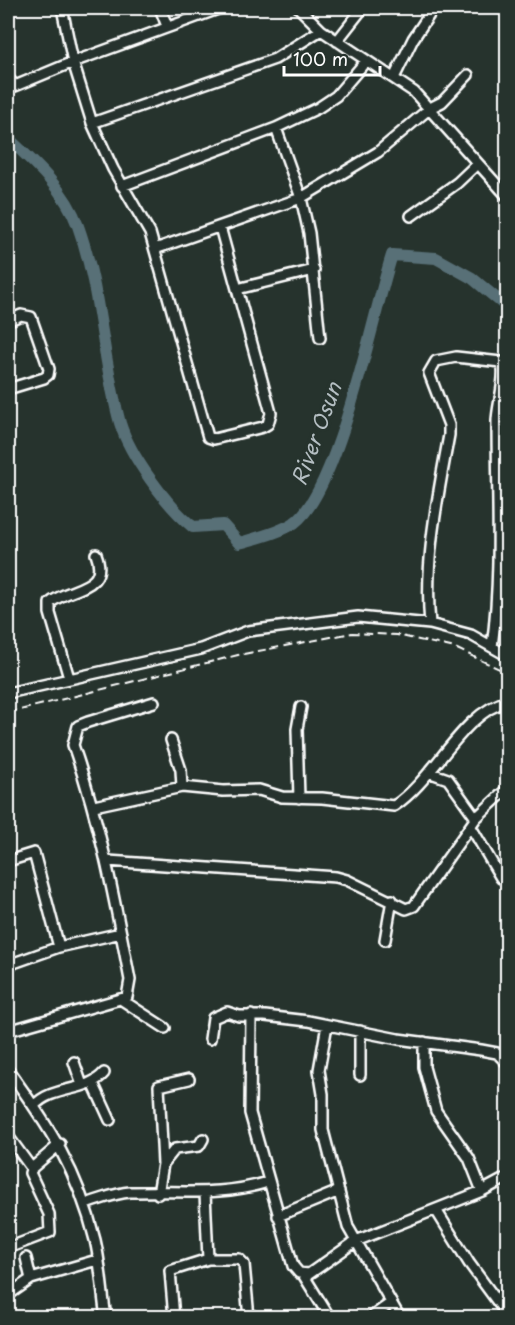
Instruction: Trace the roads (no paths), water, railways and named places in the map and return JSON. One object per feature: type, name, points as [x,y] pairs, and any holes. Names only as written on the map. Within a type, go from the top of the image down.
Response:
[{"type":"street","points":[[62,8],[73,62],[92,123],[122,186],[141,214],[155,249],[208,436],[214,439],[239,435],[263,427],[270,420],[259,366],[220,227]]},
{"type":"street","points":[[160,8],[166,26]]},
{"type":"street","points":[[8,78],[15,86],[166,26],[221,8]]},
{"type":"street","points":[[299,8],[321,30],[394,78],[430,108],[507,197]]},
{"type":"street","points":[[337,41],[363,8]]},
{"type":"street","points":[[394,78],[413,39],[429,15],[427,8]]},
{"type":"street","points":[[92,123],[155,103],[275,59],[321,30]]},
{"type":"street","points":[[122,186],[276,128],[318,108],[336,96],[366,61]]},
{"type":"street","points":[[155,249],[301,198],[369,158],[430,108],[442,102],[468,75]]},
{"type":"street","points":[[276,128],[301,198],[309,233],[314,270],[313,290],[320,338]]},
{"type":"street","points":[[411,216],[457,183],[477,164]]},
{"type":"street","points":[[237,289],[314,270]]},
{"type":"street","points":[[8,321],[21,315],[31,317],[49,369],[48,375],[44,378],[8,389]]},
{"type":"street","points":[[430,624],[428,602],[432,540],[449,435],[448,425],[429,373],[436,361],[456,357],[501,362],[504,373],[497,409],[500,544],[492,647]]},
{"type":"street","points":[[69,678],[50,613],[50,603],[60,595],[82,589],[98,576],[100,565],[96,554]]},
{"type":"street","points":[[8,693],[201,649],[248,631],[358,617],[430,624],[471,635],[507,656]]},
{"type":"street","points":[[94,806],[182,787],[223,791],[259,790],[282,797],[322,798],[394,806],[431,773],[478,717],[499,703],[507,701]]},
{"type":"street","points":[[8,1031],[122,1000],[129,992],[130,980],[108,861],[94,806],[73,745],[78,726],[154,702]]},
{"type":"street","points":[[299,798],[297,729],[301,707]]},
{"type":"street","points":[[171,740],[181,770],[182,787]]},
{"type":"street","points":[[431,773],[448,779],[474,823],[501,878]]},
{"type":"street","points":[[108,861],[336,877],[392,900],[405,909],[414,906],[474,823],[507,788]]},
{"type":"street","points":[[8,861],[34,853],[58,947]]},
{"type":"street","points":[[385,940],[392,900]]},
{"type":"street","points":[[8,965],[58,947],[121,933]]},
{"type":"street","points":[[122,1000],[165,1028]]},
{"type":"street","points":[[210,1039],[211,1024],[217,1015],[227,1012],[239,1017],[251,1015],[327,1025],[497,1053],[507,1064]]},
{"type":"street","points":[[251,1015],[250,1113],[268,1182],[293,1266],[304,1276],[330,1317]]},
{"type":"street","points":[[327,1025],[319,1070],[323,1094],[323,1130],[348,1227],[400,1317]]},
{"type":"street","points":[[360,1030],[360,1075]]},
{"type":"street","points":[[424,1042],[424,1067],[436,1111],[469,1158],[482,1191]]},
{"type":"street","points":[[74,1062],[82,1085]]},
{"type":"street","points":[[8,1070],[60,1144],[85,1204],[96,1243],[106,1317]]},
{"type":"street","points":[[34,1106],[46,1096],[93,1083],[104,1073]]},
{"type":"street","points":[[158,1194],[163,1164],[159,1086],[189,1080]]},
{"type":"street","points":[[93,1083],[110,1120]]},
{"type":"street","points":[[8,1136],[32,1169]]},
{"type":"street","points":[[163,1164],[175,1149],[199,1146],[203,1139]]},
{"type":"street","points":[[8,1248],[46,1234],[51,1227],[42,1198],[30,1176],[32,1169],[60,1144]]},
{"type":"street","points":[[304,1276],[356,1241],[482,1191],[507,1177]]},
{"type":"street","points":[[85,1204],[128,1192],[158,1194],[241,1191],[268,1182]]},
{"type":"street","points":[[278,1216],[339,1191]]},
{"type":"street","points":[[205,1193],[208,1259]]},
{"type":"street","points":[[436,1210],[469,1263],[507,1316]]},
{"type":"street","points":[[26,1258],[31,1279]]},
{"type":"street","points":[[174,1317],[170,1271],[208,1259],[242,1261],[249,1317]]},
{"type":"street","points":[[8,1295],[31,1279],[98,1260]]},
{"type":"street","points":[[370,1317],[390,1303]]},
{"type":"waterway","name":"River Osun","points":[[8,138],[39,167],[57,189],[78,226],[92,275],[114,399],[120,423],[132,450],[161,494],[193,527],[223,525],[239,543],[267,535],[294,523],[310,505],[326,476],[353,399],[392,255],[436,258],[472,278],[508,308]]},
{"type":"railway","points":[[8,713],[238,655],[352,633],[397,635],[455,648],[508,673]]}]
